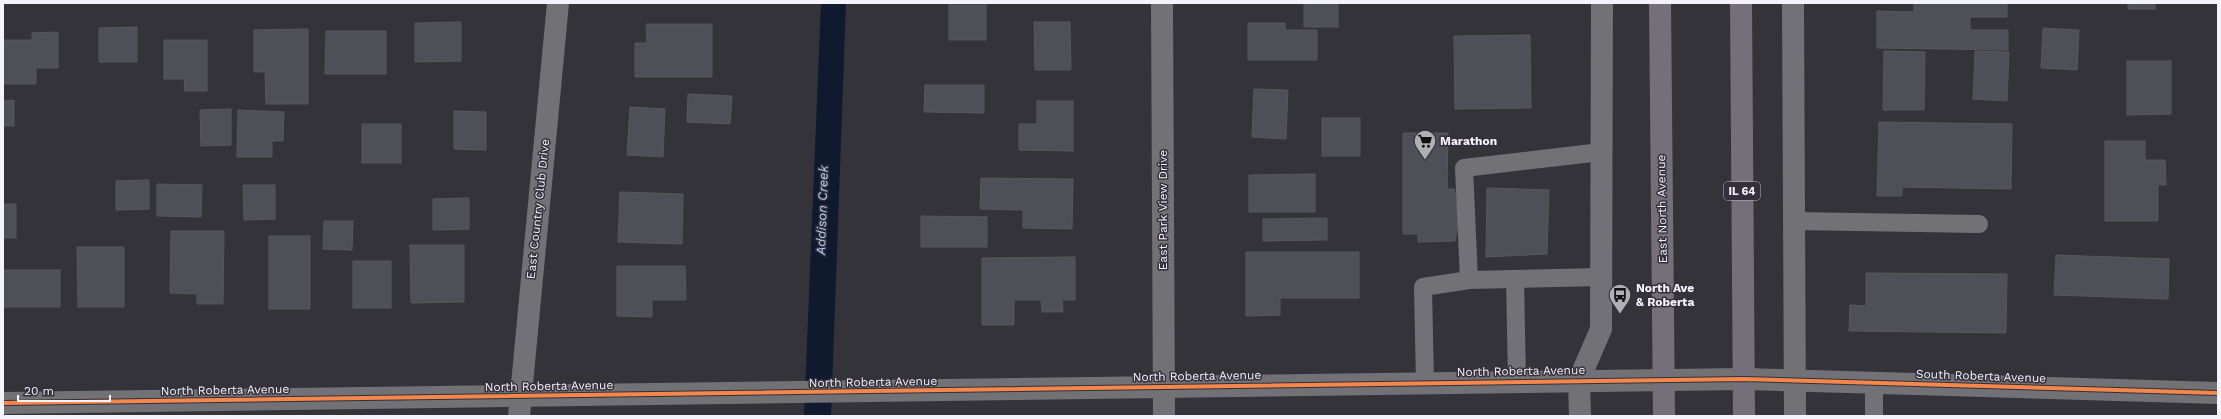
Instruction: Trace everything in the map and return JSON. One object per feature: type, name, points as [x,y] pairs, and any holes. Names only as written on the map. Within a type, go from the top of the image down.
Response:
[{"type":"main road","name":"East North Avenue","points":[[1660,3],[1664,416]]},
{"type":"main road","name":"IL 64","points":[[1741,3],[1744,416]]},
{"type":"street","name":"East Country Club Drive","points":[[519,406],[558,3]]},
{"type":"street","name":"East Park View Drive","points":[[1162,3],[1164,416]]},
{"type":"street","points":[[1580,416],[1579,380],[1601,329],[1602,3]]},
{"type":"street","points":[[1793,3],[1796,416]]},
{"type":"street","name":"North Roberta Avenue","points":[[3,402],[519,406],[777,393],[1579,380],[1744,379]]},
{"type":"street","name":"South Roberta Avenue","points":[[1744,379],[2218,394]]},
{"type":"lane","points":[[1468,280],[1464,168],[1601,152]]},
{"type":"lane","points":[[1794,221],[1979,224]]},
{"type":"lane","points":[[1425,383],[1423,287],[1468,280],[1601,277]]},
{"type":"lane","points":[[1515,279],[1517,381]]},
{"type":"lane","points":[[1874,383],[1874,416]]},
{"type":"water","name":"Addison Creek","points":[[821,3],[846,3],[831,416],[804,416]]},
{"type":"building","points":[[1304,3],[1338,3],[1338,27],[1304,27]]},
{"type":"building","points":[[1914,3],[2007,3],[2007,17],[1970,17],[1970,30],[2008,30],[2008,50],[1877,48],[1877,11],[1914,12]]},
{"type":"building","points":[[2128,3],[2155,3],[2155,9],[2128,9]]},
{"type":"building","points":[[949,5],[986,5],[986,40],[949,40]]},
{"type":"building","points":[[461,22],[461,61],[415,62],[415,23]]},
{"type":"building","points":[[1034,22],[1070,22],[1071,70],[1035,70]]},
{"type":"building","points":[[1248,23],[1285,23],[1285,30],[1317,30],[1317,60],[1248,60]]},
{"type":"building","points":[[646,24],[712,24],[712,77],[635,77],[635,43],[647,43]]},
{"type":"building","points":[[137,27],[137,62],[99,62],[99,28]]},
{"type":"building","points":[[2043,28],[2079,30],[2077,70],[2041,68]]},
{"type":"building","points":[[308,29],[308,104],[266,104],[265,72],[254,72],[254,30]]},
{"type":"building","points":[[326,31],[386,31],[386,74],[325,74]]},
{"type":"building","points":[[58,32],[58,68],[36,68],[36,84],[3,84],[3,40],[32,40],[32,33]]},
{"type":"building","points":[[1530,35],[1531,108],[1455,109],[1454,36]]},
{"type":"building","points":[[164,40],[207,40],[207,91],[185,91],[184,79],[164,79]]},
{"type":"building","points":[[1884,51],[1925,52],[1924,110],[1883,110]]},
{"type":"building","points":[[1975,51],[2009,52],[2007,101],[1973,99]]},
{"type":"building","points":[[2127,61],[2171,61],[2171,114],[2127,115]]},
{"type":"building","points":[[925,85],[984,85],[984,113],[924,112]]},
{"type":"building","points":[[1254,89],[1288,90],[1286,139],[1252,137]]},
{"type":"building","points":[[688,94],[732,96],[730,124],[687,122]]},
{"type":"building","points":[[14,100],[14,126],[3,126],[3,101]]},
{"type":"building","points":[[1037,101],[1073,101],[1073,151],[1019,150],[1019,124],[1037,124]]},
{"type":"building","points":[[630,107],[665,109],[663,157],[627,155]]},
{"type":"building","points":[[231,109],[231,145],[201,146],[200,110]]},
{"type":"building","points":[[238,110],[284,112],[283,141],[272,141],[272,157],[237,157]]},
{"type":"building","points":[[454,111],[486,112],[486,150],[454,149]]},
{"type":"building","points":[[1322,118],[1360,118],[1360,156],[1322,156]]},
{"type":"building","points":[[1879,122],[2012,124],[2011,189],[1902,187],[1902,196],[1877,196]]},
{"type":"building","points":[[362,124],[401,124],[401,163],[362,163]]},
{"type":"building","name":"Marathon","points":[[1403,133],[1448,133],[1447,189],[1454,189],[1460,214],[1455,241],[1418,242],[1418,234],[1403,234]]},
{"type":"building","points":[[2105,141],[2145,141],[2145,160],[2165,160],[2166,185],[2158,185],[2158,221],[2105,221]]},
{"type":"building","points":[[1315,174],[1315,212],[1249,212],[1249,175]]},
{"type":"building","points":[[981,178],[1073,179],[1072,229],[1023,228],[1023,210],[980,209]]},
{"type":"building","points":[[149,180],[149,209],[116,210],[116,181]]},
{"type":"building","points":[[157,184],[202,185],[201,217],[157,216]]},
{"type":"building","points":[[243,185],[275,185],[275,219],[244,220]]},
{"type":"building","points":[[1487,188],[1549,190],[1547,254],[1486,257]]},
{"type":"building","points":[[620,192],[683,194],[682,244],[618,242]]},
{"type":"building","points":[[469,198],[469,229],[433,230],[433,199]]},
{"type":"building","points":[[3,204],[16,204],[16,238],[3,238]]},
{"type":"building","points":[[921,216],[987,217],[987,247],[921,247]]},
{"type":"building","points":[[1327,218],[1327,240],[1263,241],[1263,219]]},
{"type":"building","points":[[324,221],[353,221],[352,250],[323,249]]},
{"type":"building","points":[[171,231],[224,231],[223,304],[197,304],[197,294],[170,293]]},
{"type":"building","points":[[269,236],[310,236],[310,309],[269,309]]},
{"type":"building","points":[[410,245],[464,245],[464,302],[411,303]]},
{"type":"building","points":[[77,247],[124,247],[124,307],[78,307]]},
{"type":"building","points":[[1246,252],[1359,252],[1359,298],[1280,298],[1280,315],[1246,316]]},
{"type":"building","points":[[2056,255],[2169,259],[2168,299],[2054,295]]},
{"type":"building","points":[[1075,257],[1075,300],[1062,300],[1063,312],[1042,312],[1041,300],[1014,300],[1014,325],[982,325],[982,258]]},
{"type":"building","points":[[353,261],[391,261],[391,308],[353,308]]},
{"type":"building","points":[[617,266],[685,266],[686,300],[652,300],[652,317],[617,316]]},
{"type":"building","points":[[3,270],[60,270],[60,307],[3,307]]},
{"type":"building","points":[[1866,273],[2007,274],[2006,333],[1849,331],[1850,305],[1866,306]]},
{"type":"cycle path","points":[[3,403],[1744,379],[2218,393]]},
{"type":"place","name":"Marathon","points":[[1425,160]]},
{"type":"place","name":"North Ave & Roberta","points":[[1620,314]]}]
